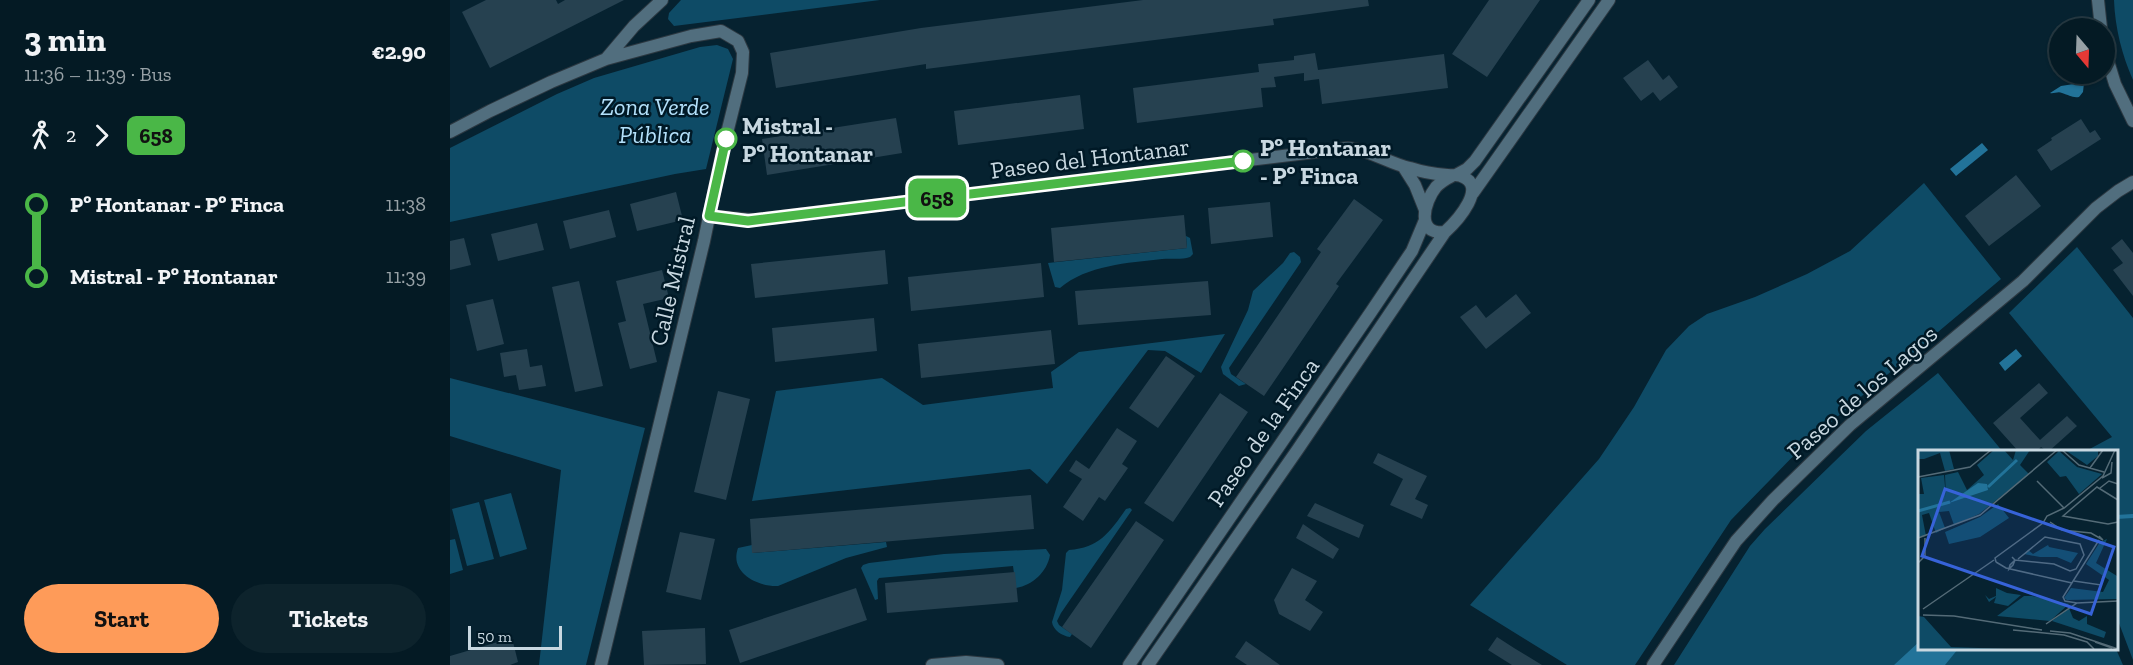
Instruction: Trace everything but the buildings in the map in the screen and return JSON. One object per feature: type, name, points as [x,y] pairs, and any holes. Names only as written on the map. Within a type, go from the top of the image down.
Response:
[{"type":"street","points":[[450,132],[542,86],[606,59],[634,26],[662,0]]},
{"type":"street","points":[[1425,215],[1429,198],[1436,187],[1465,170],[1475,161],[1589,0]]},
{"type":"street","points":[[1402,166],[1415,185],[1432,230],[1445,232],[1455,223],[1473,193],[1609,0]]},
{"type":"street","points":[[2098,0],[2100,18]]},
{"type":"street","name":"Calle Mistral","points":[[601,665],[709,216],[742,73],[743,52],[738,41],[721,31],[691,36],[606,59]]},
{"type":"street","points":[[2115,84],[2133,122]]},
{"type":"street","name":"Paseo del Hontanar","points":[[709,216],[754,220],[1348,148],[1361,149],[1402,166],[1427,173],[1454,175]]},
{"type":"street","points":[[1454,175],[1467,180],[1473,193]]},
{"type":"street","name":"Paseo de los Lagos","points":[[1653,665],[1736,541],[1773,500],[1850,425],[2023,281],[2096,208],[2118,190],[2133,182]]},
{"type":"street","name":"Paseo de la Finca","points":[[1129,665],[1412,251],[1425,215]]},
{"type":"street","name":"Paseo de la Finca","points":[[1148,665],[1445,232]]},
{"type":"street","points":[[933,665],[966,662],[998,665]]},
{"type":"green space","points":[[681,0],[880,0],[674,26],[668,19],[669,13]]},
{"type":"green space","points":[[2114,0],[2133,0],[2133,80],[2120,41]]},
{"type":"green space","name":"Zona Verde Pública","points":[[717,45],[728,49],[733,59],[706,169],[450,222],[450,148],[594,78],[700,47]]},
{"type":"green space","points":[[1924,183],[2001,279],[1806,443],[1731,520],[1635,665],[1567,665],[1470,605],[1599,459],[1634,407],[1666,350],[1689,326],[1707,314],[1755,297],[1807,274],[1850,251]]},
{"type":"green space","points":[[1186,236],[1190,238],[1193,254],[1190,257],[1108,266],[1083,274],[1060,288],[1055,287],[1048,263],[1187,248]]},
{"type":"green space","points":[[2077,247],[2133,318],[2133,660],[2118,621],[2118,450],[2088,450],[2112,437],[2009,313]]},
{"type":"green space","points":[[1294,252],[1300,257],[1301,262],[1229,368],[1231,374],[1246,384],[1239,386],[1223,374],[1221,367],[1248,310],[1253,291],[1283,263],[1290,253]]},
{"type":"green space","points":[[1225,334],[1201,373],[1165,351],[1148,350],[1047,484],[1030,469],[752,501],[776,391],[882,378],[923,405],[1053,388],[1051,372],[1079,352]]},
{"type":"green space","points":[[1938,373],[2001,450],[1918,450],[1918,650],[2116,650],[2123,665],[1674,665],[1750,546],[1866,431]]},
{"type":"green space","points":[[450,378],[645,428],[586,665],[539,665],[561,470],[450,436]]},
{"type":"green space","points":[[511,493],[527,549],[500,557],[484,500]]},
{"type":"green space","points":[[479,502],[494,559],[467,566],[452,509]]},
{"type":"green space","points":[[1126,509],[1132,510],[1061,613],[1057,621],[1059,625],[1072,634],[1070,637],[1061,634],[1054,628],[1052,622],[1062,590],[1066,553],[1096,542],[1109,532]]},
{"type":"green space","points":[[455,539],[463,570],[450,574],[450,540]]},
{"type":"green space","points":[[886,542],[887,547],[846,558],[778,586],[762,584],[747,577],[741,571],[736,557],[738,548],[752,545],[753,553]]},
{"type":"green space","points":[[1046,549],[1050,555],[1046,567],[1033,581],[1016,588],[1013,566],[879,578],[877,581],[878,599],[875,600],[861,568],[869,563],[944,554]]},
{"type":"shaded area","points":[[2084,84],[2083,92],[2079,97],[2060,92],[2050,93],[2061,86]]},
{"type":"shaded area","points":[[1982,143],[1988,150],[1956,176],[1950,169]]},
{"type":"shaded area","points":[[2016,349],[2022,356],[2005,371],[1999,363]]},
{"type":"shaded area","points":[[1918,643],[1918,650],[1957,650],[1945,665],[1894,665]]},
{"type":"waterway","points":[[2118,517],[2133,516]]},
{"type":"bus line","name":"658","points":[[726,139],[709,216],[748,221],[1243,161]]},
{"type":"place","name":"Mistral - Pº Hontanar","points":[[726,139]]},
{"type":"place","name":"Pº Hontanar - Pº Finca","points":[[1243,161]]}]
